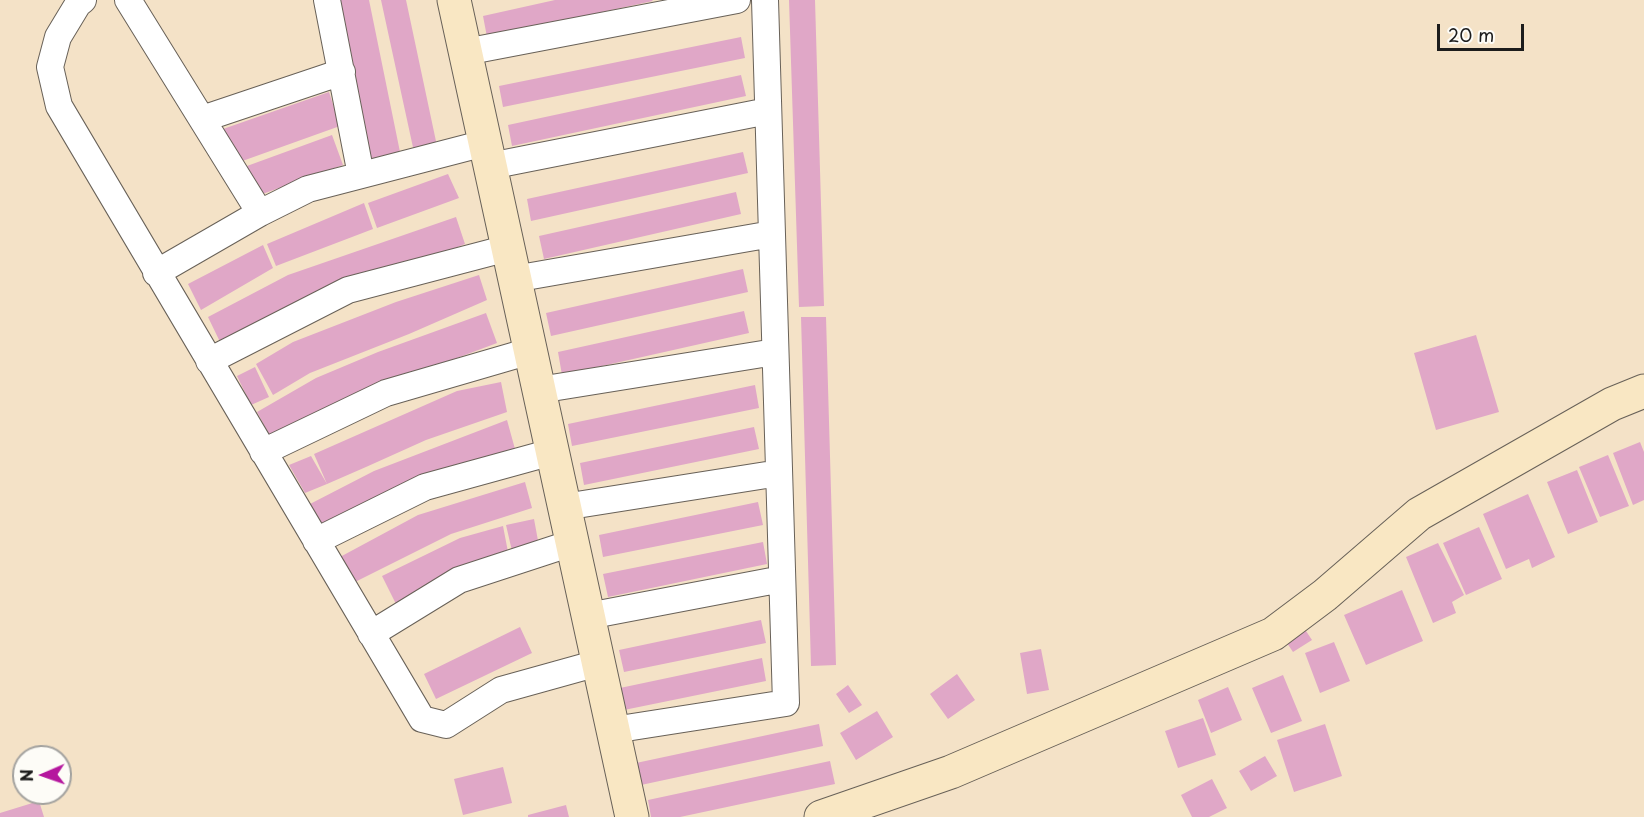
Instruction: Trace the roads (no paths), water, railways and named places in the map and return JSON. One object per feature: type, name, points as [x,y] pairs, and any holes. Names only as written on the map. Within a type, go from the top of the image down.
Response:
[{"type":"street","points":[[83,0],[78,4],[58,37],[50,67],[59,106],[422,719],[446,725],[501,690],[598,663]]},
{"type":"street","points":[[128,0],[260,213]]},
{"type":"street","points":[[327,0],[361,175]]},
{"type":"street","points":[[454,0],[632,817]]},
{"type":"street","points":[[465,52],[737,0]]},
{"type":"street","points":[[613,730],[786,703],[765,0]]},
{"type":"street","points":[[202,119],[342,72]]},
{"type":"street","points":[[156,273],[260,213],[308,189],[361,175],[768,111]]},
{"type":"street","points":[[209,361],[348,290],[511,264],[772,234]]},
{"type":"street","points":[[263,452],[386,393],[530,351]]},
{"type":"street","points":[[539,390],[775,352]]},
{"type":"street","points":[[821,817],[951,772],[1273,634],[1325,596],[1419,514],[1612,404],[1644,391]]},
{"type":"street","points":[[316,541],[425,487],[552,452]]},
{"type":"street","points":[[564,507],[779,473]]},
{"type":"street","points":[[371,634],[459,580],[572,543]]},
{"type":"street","points":[[588,616],[782,579]]}]
